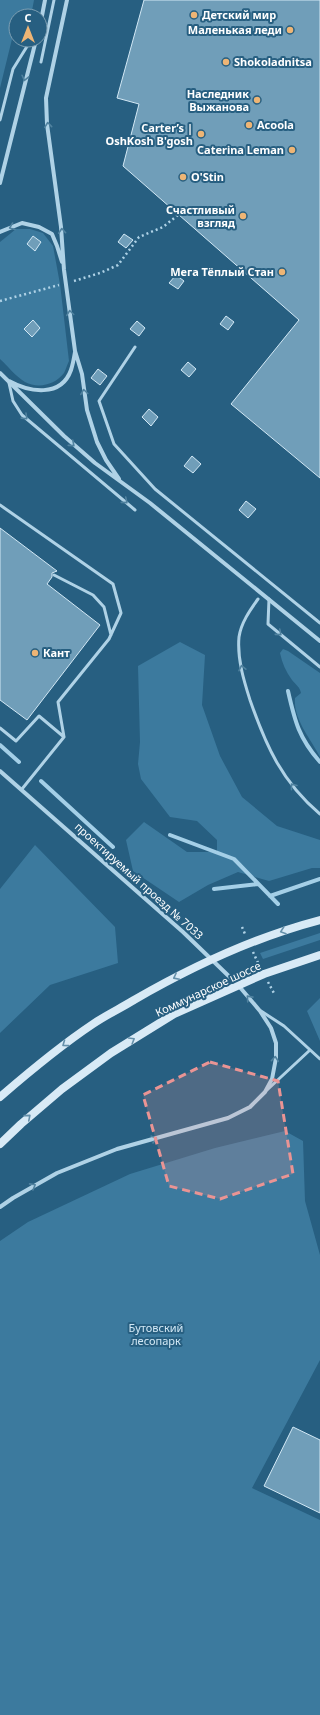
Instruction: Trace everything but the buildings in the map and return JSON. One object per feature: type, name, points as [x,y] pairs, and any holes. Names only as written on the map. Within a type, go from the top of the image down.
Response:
[{"type":"main road","name":"Коммунарское шоссе","points":[[0,1097],[43,1061],[93,1023],[160,985],[210,959],[248,943],[320,920]]},
{"type":"main road","name":"Коммунарское шоссе","points":[[0,1144],[62,1088],[111,1052],[174,1014],[264,974],[320,955]]},
{"type":"street","points":[[67,0],[46,98],[47,124],[61,226],[64,270],[75,351],[82,374],[87,410],[97,442],[106,460],[119,479]]},
{"type":"street","points":[[0,183],[34,48]]},
{"type":"street","points":[[0,232],[22,223],[39,227],[52,234],[64,270]]},
{"type":"street","points":[[4,378],[20,387],[34,391],[47,390],[59,386],[71,371],[75,351]]},
{"type":"street","points":[[0,373],[64,436],[95,463],[119,479],[270,598],[320,641]]},
{"type":"street","name":"проектируемый проезд № 7033","points":[[0,771],[183,932],[238,985],[260,1011],[271,1028],[276,1043],[276,1058],[272,1079],[265,1092]]},
{"type":"street","points":[[0,1207],[57,1173],[116,1148],[228,1118],[250,1107],[265,1092]]},
{"type":"lane","points":[[41,62],[54,0]]},
{"type":"lane","points":[[0,120],[13,69],[26,48]]},
{"type":"lane","points":[[135,347],[100,401],[114,444],[155,489],[320,623]]},
{"type":"lane","points":[[9,383],[13,401],[22,415],[136,510]]},
{"type":"lane","points":[[0,505],[113,584],[121,613],[111,634],[58,702],[64,737],[22,789]]},
{"type":"lane","points":[[54,575],[93,595],[104,607],[111,634]]},
{"type":"lane","points":[[270,598],[268,624],[320,667]]},
{"type":"lane","points":[[258,599],[248,614],[240,636],[240,662],[246,687],[261,732],[276,762],[296,790],[320,814]]},
{"type":"lane","points":[[0,728],[16,741],[39,716],[64,737]]},
{"type":"lane","points":[[260,1011],[284,1026],[320,1059]]},
{"type":"lane","points":[[265,1092],[310,1050]]},
{"type":"path","points":[[0,301],[100,273],[118,265],[139,237],[163,227],[178,215]]},
{"type":"path","points":[[242,927],[248,943],[275,996]]},
{"type":"highlighted area","points":[[210,1062],[278,1081],[293,1174],[220,1199],[169,1186],[143,1095]]},
{"type":"green space","points":[[0,0],[34,0],[32,8],[8,8],[8,48],[10,48],[0,88]]},
{"type":"green space","points":[[16,229],[30,229],[43,233],[53,246],[60,284],[69,361],[64,373],[56,380],[46,385],[30,384],[21,380],[0,359],[0,242]]},
{"type":"green space","points":[[180,642],[205,655],[202,705],[220,756],[242,797],[277,826],[320,840],[320,868],[312,868],[269,881],[238,872],[208,885],[179,902],[133,871],[126,840],[144,822],[187,852],[217,852],[217,840],[197,821],[170,817],[141,779],[138,764],[140,742],[138,666]]},
{"type":"green space","points":[[283,649],[320,673],[320,757],[303,729],[297,714],[295,698],[301,693],[283,664],[280,653]]},
{"type":"green space","points":[[35,845],[115,927],[118,963],[50,985],[0,1033],[0,889]]},
{"type":"green space","points":[[320,933],[320,940],[263,959],[260,953]]},
{"type":"green space","points":[[320,998],[320,1041],[307,1011]]},
{"type":"green space","name":"Бутовский лесопарк","points":[[285,1131],[303,1141],[305,1201],[320,1255],[320,1360],[252,1488],[320,1520],[320,1715],[0,1715],[0,1241],[28,1222],[130,1174],[215,1148]]},
{"type":"waterway","points":[[288,691],[293,712],[302,737],[320,762]]},
{"type":"waterway","points":[[0,745],[19,762]]},
{"type":"waterway","points":[[41,781],[113,847]]},
{"type":"waterway","points":[[170,835],[234,859],[278,904]]},
{"type":"waterway","points":[[270,896],[320,879]]},
{"type":"waterway","points":[[214,889],[258,884]]},
{"type":"place","name":"Детский мир","points":[[194,15]]},
{"type":"place","name":"Маленькая леди","points":[[290,30]]},
{"type":"place","name":"Shokoladnitsa","points":[[226,62]]},
{"type":"place","name":"Наследник Выжанова","points":[[257,100]]},
{"type":"place","name":"Acoola","points":[[249,125]]},
{"type":"place","name":"Carter’s | OshKosh B'gosh","points":[[201,134]]},
{"type":"place","name":"Caterina Leman","points":[[292,150]]},
{"type":"place","name":"O'Stin","points":[[183,177]]},
{"type":"place","name":"Счастливый взгляд","points":[[243,216]]},
{"type":"place","name":"Мега Тёплый Cтан","points":[[282,272]]},
{"type":"place","name":"Кант","points":[[35,653]]}]
